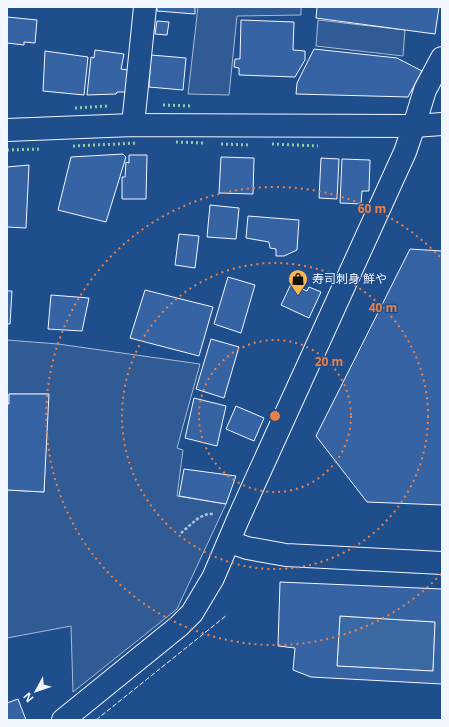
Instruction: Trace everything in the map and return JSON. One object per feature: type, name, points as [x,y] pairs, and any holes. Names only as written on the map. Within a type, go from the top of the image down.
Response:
[{"type":"street","points":[[133,125],[145,7]]},
{"type":"street","points":[[63,720],[179,626],[192,613],[213,578],[230,542],[258,474],[405,152],[425,90],[442,58]]},
{"type":"street","points":[[7,130],[133,125],[414,126],[442,124]]},
{"type":"street","points":[[230,542],[247,548],[286,555],[442,563]]},
{"type":"path","points":[[181,533],[200,516],[206,513],[214,514]]},
{"type":"shaded area","points":[[198,7],[301,7],[301,15],[237,16],[229,95],[188,94]]},
{"type":"shaded area","points":[[318,20],[405,30],[403,56],[316,46]]},
{"type":"shaded area","points":[[7,340],[58,344],[200,364],[177,448],[183,450],[177,496],[226,504],[177,609],[73,692],[71,626],[7,638],[7,490],[44,492],[48,394],[9,394],[9,404],[7,404]]},
{"type":"shaded area","points":[[340,616],[435,622],[433,671],[337,666]]},
{"type":"building","points":[[157,7],[195,7],[195,14],[157,11]]},
{"type":"building","points":[[317,7],[439,7],[435,34],[316,18]]},
{"type":"building","points":[[7,17],[37,20],[35,43],[24,42],[24,45],[7,43]]},
{"type":"building","points":[[241,20],[294,22],[293,50],[305,51],[305,60],[295,77],[239,75],[239,68],[234,67],[235,59],[240,59]]},
{"type":"building","points":[[157,21],[169,22],[167,35],[155,34]]},
{"type":"building","points":[[314,49],[397,58],[422,71],[408,97],[296,94],[297,83]]},
{"type":"building","points":[[95,50],[124,54],[121,69],[128,70],[126,92],[117,92],[116,94],[87,95],[91,57],[94,58]]},
{"type":"building","points":[[45,51],[88,57],[84,95],[43,91]]},
{"type":"building","points":[[151,55],[186,58],[183,90],[149,87]]},
{"type":"building","points":[[123,154],[126,157],[106,222],[58,210],[71,157]]},
{"type":"building","points":[[129,155],[147,155],[146,199],[122,199],[122,177],[125,177],[126,162],[129,163]]},
{"type":"building","points":[[221,157],[254,158],[253,194],[219,193]]},
{"type":"building","points":[[321,158],[339,159],[337,199],[319,198]]},
{"type":"building","points":[[342,159],[370,160],[369,191],[362,191],[361,204],[340,203]]},
{"type":"building","points":[[29,165],[26,228],[7,227],[7,167]]},
{"type":"building","points":[[210,205],[239,208],[236,239],[207,237]]},
{"type":"building","points":[[248,216],[299,220],[297,250],[284,256],[276,256],[276,249],[270,248],[269,242],[246,238]]},
{"type":"building","points":[[179,234],[199,236],[195,268],[175,265]]},
{"type":"building","points":[[410,249],[442,251],[442,505],[367,502],[316,436]]},
{"type":"building","points":[[228,277],[255,285],[241,333],[214,324]]},
{"type":"building","points":[[291,284],[307,291],[309,287],[321,292],[309,318],[281,305]]},
{"type":"building","points":[[145,290],[213,307],[199,356],[130,338]]},
{"type":"building","points":[[7,291],[12,291],[10,324],[7,324]]},
{"type":"building","points":[[51,295],[89,298],[82,331],[48,329]]},
{"type":"building","points":[[211,339],[239,347],[224,398],[196,389]]},
{"type":"building","points":[[9,394],[49,394],[44,492],[7,490],[7,404],[9,404]]},
{"type":"building","points":[[194,398],[226,406],[217,446],[185,438]]},
{"type":"building","points":[[236,406],[264,418],[254,441],[226,429]]},
{"type":"building","points":[[184,469],[236,476],[226,504],[179,496]]},
{"type":"building","points":[[280,582],[442,589],[442,684],[311,677],[293,670],[295,648],[278,646]],"holes":[[[340,616],[435,622],[433,671],[337,666]]]},
{"type":"building","points":[[18,699],[26,720],[7,720],[7,703]]},
{"type":"hedge","points":[[163,105],[193,106]]},
{"type":"hedge","points":[[75,108],[108,106]]},
{"type":"hedge","points":[[176,142],[204,143]]},
{"type":"hedge","points":[[73,146],[138,143]]},
{"type":"hedge","points":[[221,144],[250,145]]},
{"type":"hedge","points":[[272,144],[318,146]]},
{"type":"hedge","points":[[7,150],[42,149]]},
{"type":"fence","points":[[96,720],[227,615]]},
{"type":"place","name":"寿司刺身 鮮や","points":[[298,296]]}]
